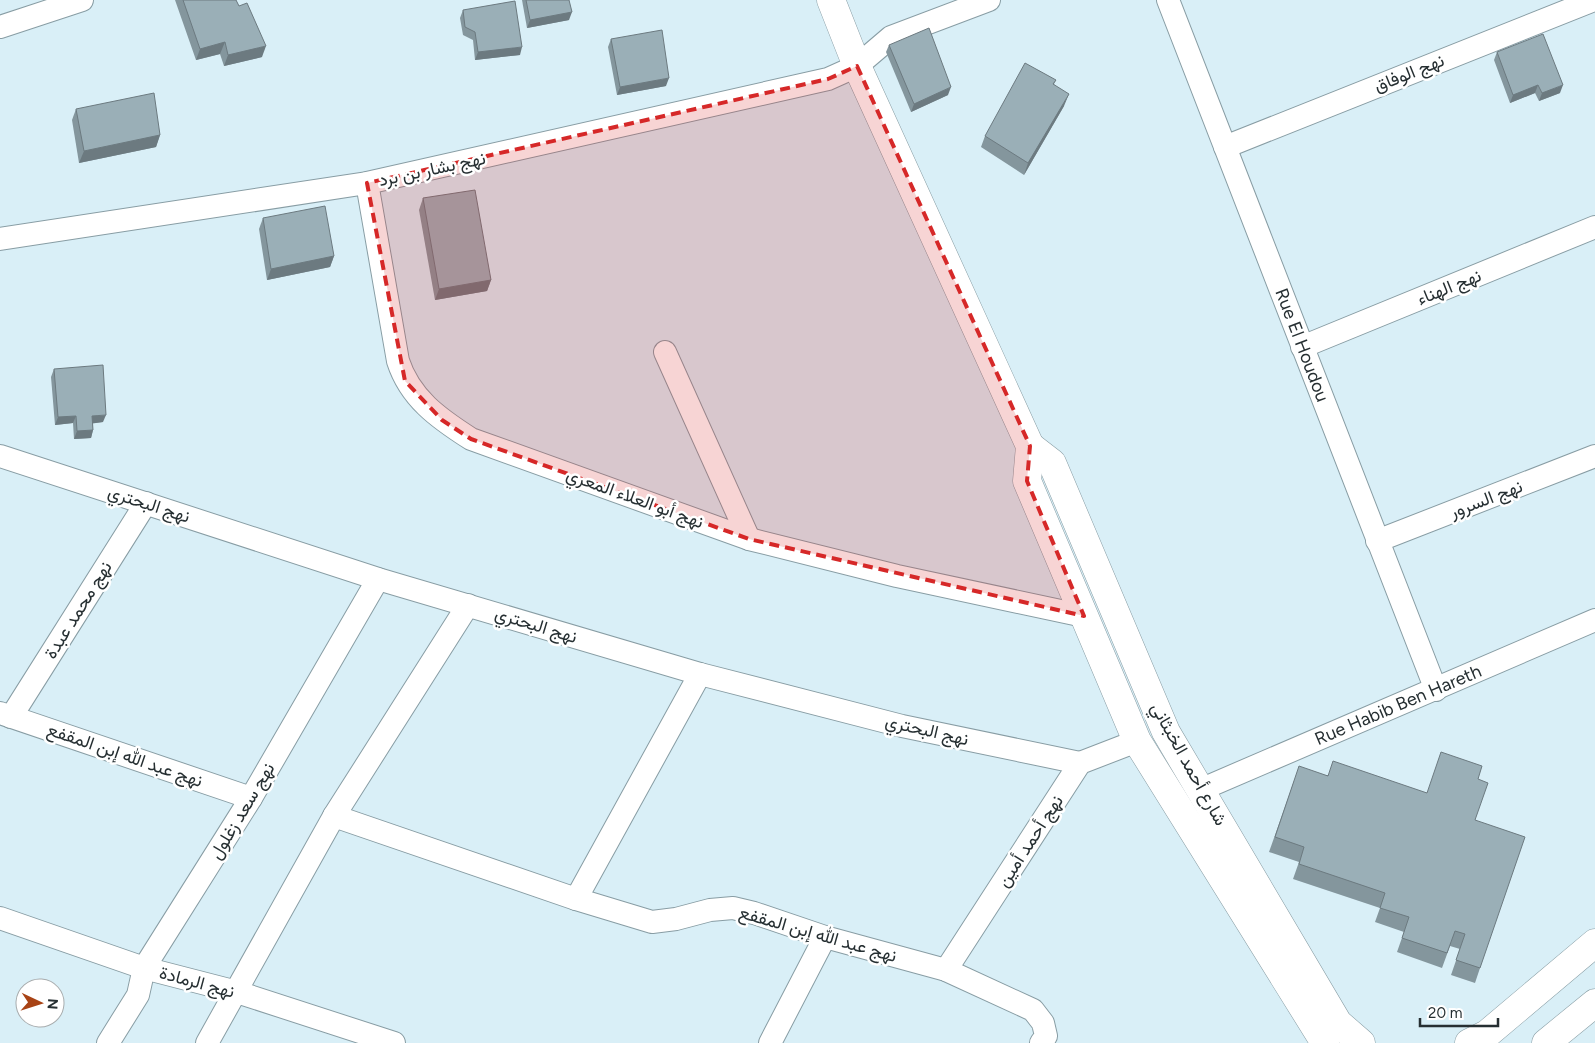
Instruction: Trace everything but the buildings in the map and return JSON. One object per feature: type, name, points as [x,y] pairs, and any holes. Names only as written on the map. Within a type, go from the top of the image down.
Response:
[{"type":"main road","points":[[831,0],[857,66],[1030,446],[1027,481],[1137,742],[1325,1043]]},
{"type":"main road","name":"شارع أحمد الخبثاني","points":[[1030,446],[1052,463],[1166,732],[1338,1023],[1361,1043]]},
{"type":"main road","points":[[1469,1043],[1487,1034],[1595,943]]},
{"type":"main road","points":[[1546,1043],[1595,1003]]},
{"type":"street","points":[[0,27],[82,0]]},
{"type":"street","name":"نهج بشار بن برد","points":[[0,239],[367,183],[828,79],[857,66],[891,38],[989,0]]},
{"type":"street","name":"Rue El Houdou","points":[[1168,0],[1436,690]]},
{"type":"street","name":"نهج الوفاق","points":[[1225,147],[1594,0]]},
{"type":"street","name":"نهج أبو العلاء المعري","points":[[367,183],[398,361],[405,381],[442,420],[471,439],[749,540],[897,576],[1084,616]]},
{"type":"street","name":"نهج الهناء","points":[[1302,347],[1595,226]]},
{"type":"street","points":[[665,352],[749,540]]},
{"type":"street","name":"نهج البحتري","points":[[0,456],[378,579],[700,674],[902,726],[1080,763]]},
{"type":"street","name":"نهج السرور","points":[[1377,541],[1595,456]]},
{"type":"street","name":"نهج محمد عبدة","points":[[6,715],[146,503]]},
{"type":"street","name":"نهج سعد زغلول","points":[[108,1043],[138,995],[144,968],[251,798],[378,579]]},
{"type":"street","points":[[207,1043],[334,816],[468,605]]},
{"type":"street","name":"Rue Habib Ben Hareth","points":[[1200,790],[1595,620]]},
{"type":"street","points":[[576,898],[700,674]]},
{"type":"street","name":"نهج عبد الله إبن المقفع","points":[[6,715],[251,798]]},
{"type":"street","points":[[1080,763],[1137,742]]},
{"type":"street","name":"نهج أحمد أمين","points":[[946,970],[1080,763]]},
{"type":"street","name":"نهج عبد الله إبن المقفع","points":[[334,816],[652,922],[676,919],[710,910],[733,908],[754,913],[825,937],[946,970],[1033,1010],[1043,1023],[1046,1036],[1041,1043]]},
{"type":"street","name":"نهج الرمادة","points":[[0,918],[144,968],[237,992],[394,1043]]},
{"type":"street","points":[[770,1043],[825,937]]},
{"type":"highlighted area","points":[[857,66],[1030,446],[1027,481],[1084,616],[749,539],[471,439],[442,420],[405,381],[367,183],[828,79]]}]
